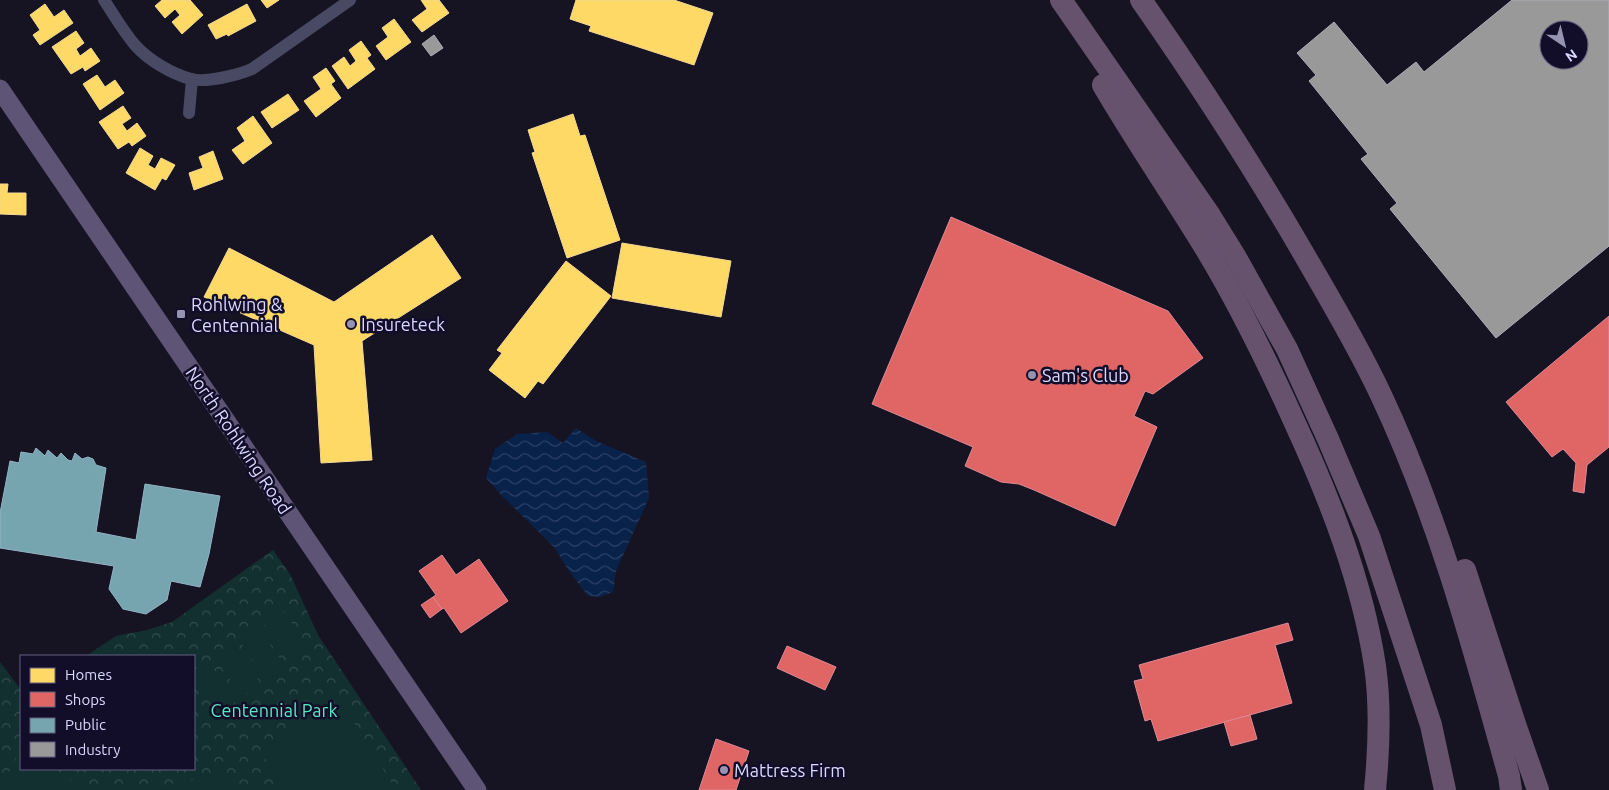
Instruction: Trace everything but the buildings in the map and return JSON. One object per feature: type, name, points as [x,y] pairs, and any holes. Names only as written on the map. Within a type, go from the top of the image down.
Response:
[{"type":"highway","points":[[1054,0],[1118,110],[1204,246],[1238,304],[1266,358],[1312,458],[1350,558],[1365,615],[1373,658],[1379,715],[1375,790]]},
{"type":"highway","points":[[1061,0],[1209,214],[1235,256],[1287,349],[1369,536],[1430,725],[1445,790]]},
{"type":"highway","points":[[1141,0],[1196,80],[1275,204],[1338,313],[1380,392],[1436,533],[1451,577],[1486,692],[1509,776],[1511,790]]},
{"type":"highway","points":[[1396,430],[1453,535],[1538,790]]},
{"type":"main road","name":"North Rohlwing Road","points":[[0,90],[477,790]]},
{"type":"street","points":[[104,0],[139,50],[151,60],[192,80],[221,78],[252,69],[345,1]]},
{"type":"street","points":[[189,112],[192,80]]},
{"type":"green space","name":"Centennial Park","points":[[273,550],[290,574],[318,635],[421,790],[0,790],[0,662],[20,689],[20,770],[195,770],[195,655],[88,655],[116,636],[147,630],[172,622]]},
{"type":"green space","points":[[282,609],[310,650],[292,663],[263,622]]},
{"type":"green space","points":[[257,627],[286,667],[267,680],[239,640]]},
{"type":"green space","points":[[232,644],[261,684],[242,697],[214,657]]},
{"type":"green space","points":[[208,661],[236,701],[218,714],[195,681],[195,670]]},
{"type":"green space","points":[[340,700],[396,790],[284,790],[260,750]]},
{"type":"green space","points":[[20,751],[20,770],[56,770],[85,790],[0,790]]},
{"type":"green space","points":[[225,770],[232,790],[161,790]]},
{"type":"water","points":[[576,428],[596,441],[646,462],[649,498],[616,571],[613,592],[600,597],[588,596],[554,547],[486,478],[495,449],[517,434],[547,432],[563,443]]},
{"type":"place","name":"Rohlwing & Centennial","points":[[181,314]]},
{"type":"place","name":"Insureteck","points":[[351,324]]},
{"type":"place","name":"Sam's Club","points":[[1032,375]]},
{"type":"place","name":"Mattress Firm","points":[[724,770]]}]
